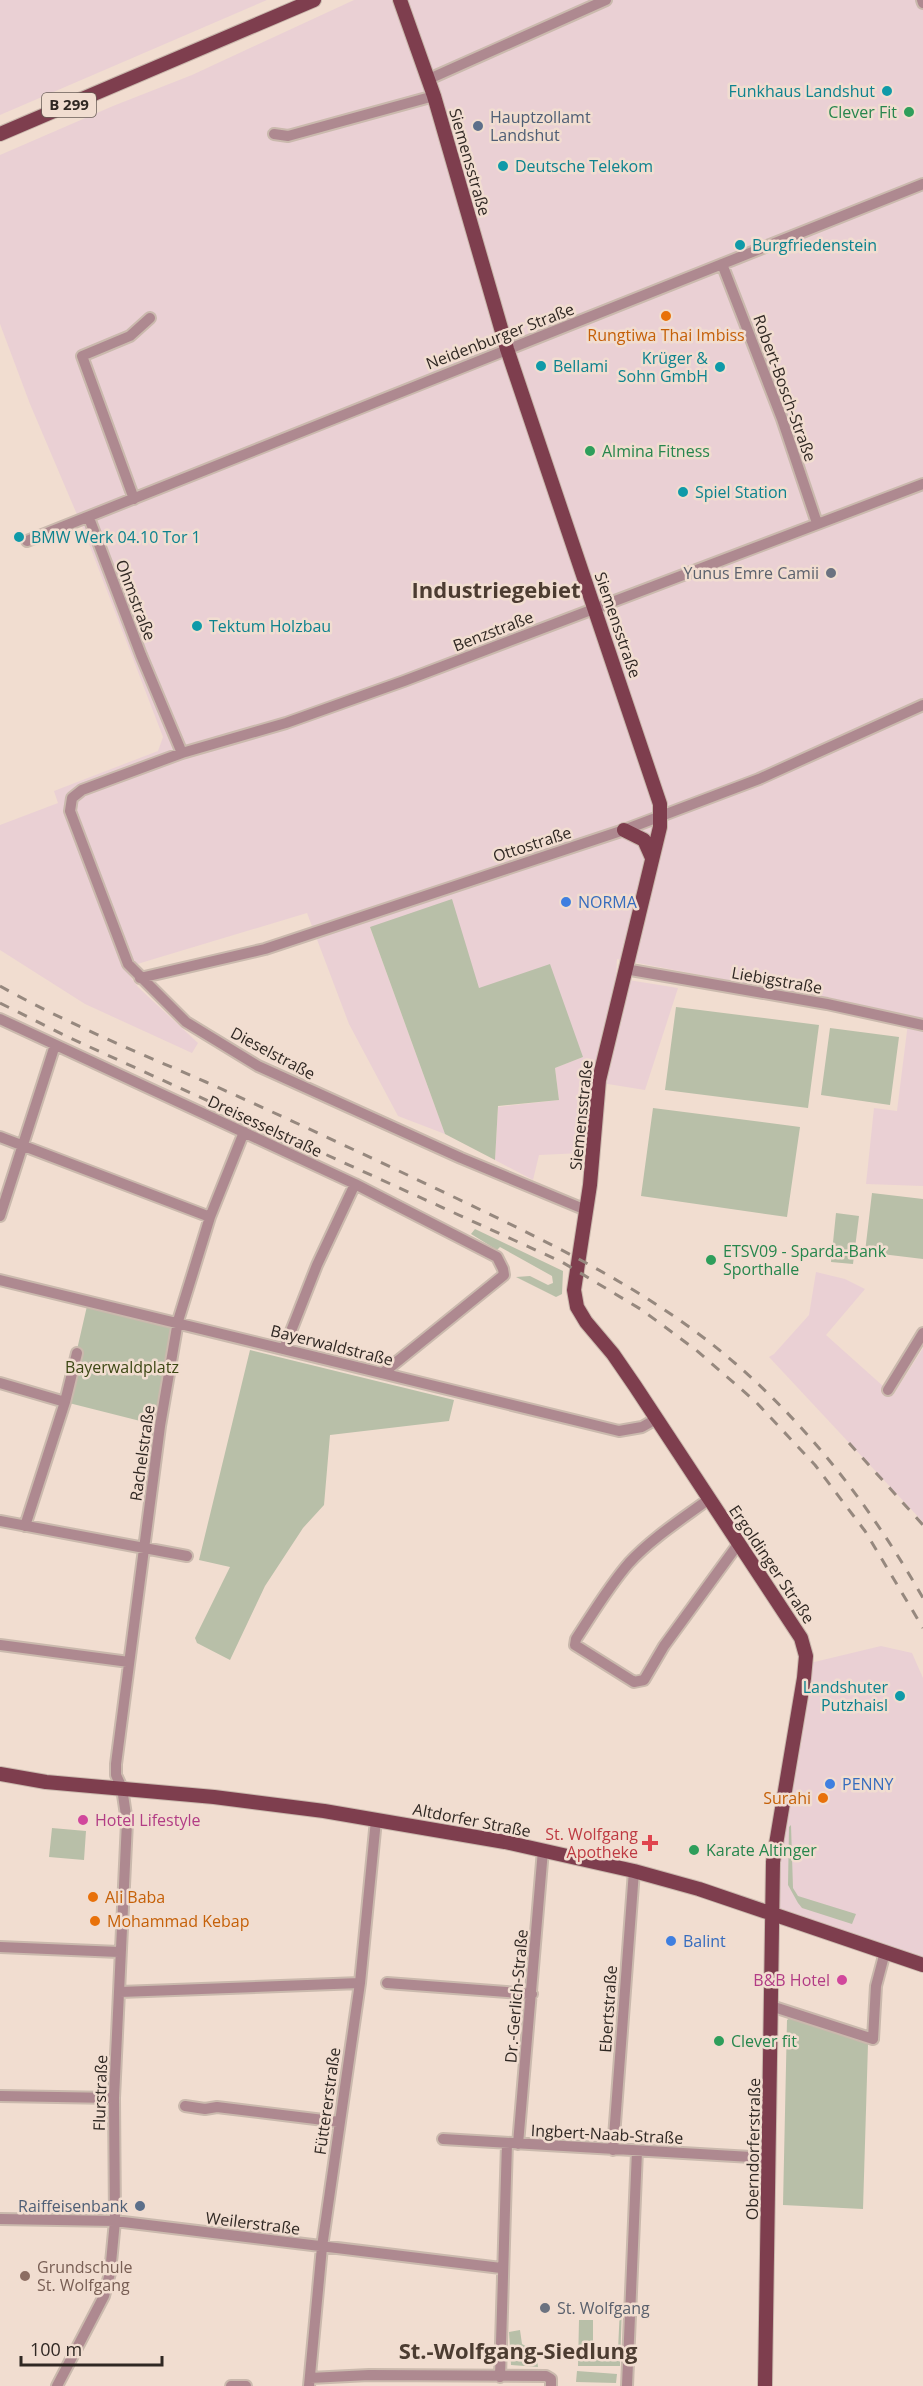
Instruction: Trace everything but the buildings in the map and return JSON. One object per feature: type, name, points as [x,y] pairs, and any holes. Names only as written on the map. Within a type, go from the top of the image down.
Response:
[{"type":"main road","name":"B 299","points":[[5,132],[314,0]]},
{"type":"main road","name":"Siemensstraße","points":[[400,0],[429,79],[507,349],[660,804],[661,816],[652,858],[599,1080],[586,1210],[576,1273]]},
{"type":"main road","points":[[624,830],[644,840],[652,858]]},
{"type":"main road","name":"Ergoldinger Straße","points":[[576,1273],[574,1300],[581,1315],[613,1354],[801,1638],[806,1656],[773,1862],[772,1913]]},
{"type":"main road","name":"Altdorfer Straße","points":[[0,1774],[46,1782],[214,1797],[376,1820],[543,1850],[634,1871],[772,1913],[923,1965]]},
{"type":"main road","name":"Oberndorferstraße","points":[[765,2386],[772,1913]]},
{"type":"street","points":[[429,79],[606,0]]},
{"type":"street","points":[[274,134],[288,136],[434,96]]},
{"type":"street","name":"Neidenburger Straße","points":[[89,518],[923,184]]},
{"type":"street","name":"Robert-Bosch-Straße","points":[[722,264],[782,419],[817,523]]},
{"type":"street","points":[[134,499],[82,356],[130,336],[150,318]]},
{"type":"street","name":"Benzstraße","points":[[72,798],[82,790],[182,753],[297,719],[596,609],[923,484]]},
{"type":"street","points":[[27,541],[89,518]]},
{"type":"street","name":"Ohmstraße","points":[[89,518],[182,753]]},
{"type":"street","name":"Ottostraße","points":[[140,978],[265,949],[624,830],[759,779],[923,705]]},
{"type":"street","name":"Dieselstraße","points":[[72,798],[70,811],[128,964],[186,1022],[258,1066],[461,1158],[586,1210]]},
{"type":"street","name":"Liebigstraße","points":[[626,969],[818,1003],[923,1025]]},
{"type":"street","name":"Dreisesselstraße","points":[[0,1019],[355,1184],[491,1252],[504,1269],[504,1275],[383,1372]]},
{"type":"street","points":[[0,1216],[55,1045]]},
{"type":"street","name":"Rachelstraße","points":[[122,1788],[116,1774],[116,1764],[144,1550],[178,1321],[210,1217],[244,1132]]},
{"type":"street","points":[[0,1137],[210,1217]]},
{"type":"street","points":[[284,1349],[317,1264],[355,1184]]},
{"type":"street","name":"Bayerwaldstraße","points":[[0,1280],[178,1321],[619,1431],[642,1427],[656,1419]]},
{"type":"street","points":[[888,1390],[923,1333]]},
{"type":"street","points":[[25,1526],[65,1402],[77,1353]]},
{"type":"street","points":[[0,1383],[65,1402]]},
{"type":"street","points":[[709,1499],[652,1541],[629,1563],[575,1643],[634,1682],[644,1680],[664,1646],[739,1543]]},
{"type":"street","points":[[0,1521],[187,1557]]},
{"type":"street","points":[[0,1645],[129,1662]]},
{"type":"street","name":"Flurstraße","points":[[57,2386],[104,2296],[110,2273],[115,2221],[114,2098],[120,1992],[119,1952],[128,1822],[122,1788]]},
{"type":"street","name":"Füttererstraße","points":[[310,2382],[322,2247],[360,1983],[376,1820]]},
{"type":"street","name":"Dr.-Gerlich-Straße","points":[[500,2377],[501,2268],[513,2144],[532,1994],[543,1850]]},
{"type":"street","name":"Ebertstraße","points":[[613,2150],[634,1871]]},
{"type":"street","points":[[0,1947],[119,1952]]},
{"type":"street","points":[[771,2006],[873,2038],[876,1986],[885,1952]]},
{"type":"street","points":[[120,1992],[360,1983]]},
{"type":"street","points":[[387,1983],[532,1994]]},
{"type":"street","points":[[0,2096],[114,2098]]},
{"type":"street","points":[[185,2106],[205,2109],[217,2107],[340,2122]]},
{"type":"street","name":"Ingbert-Naab-Straße","points":[[444,2139],[769,2158]]},
{"type":"street","points":[[627,2386],[637,2151]]},
{"type":"street","name":"Weilerstraße","points":[[0,2219],[115,2221],[501,2268]]},
{"type":"street","points":[[310,2382],[546,2376],[551,2379],[551,2386]]},
{"type":"street","points":[[231,2386],[246,2386]]},
{"type":"shaded area","points":[[0,0],[267,0],[0,115]]},
{"type":"shaded area","points":[[354,0],[923,0],[923,1186],[866,1184],[874,1108],[897,1111],[909,1015],[617,959],[616,978],[678,988],[645,1090],[589,1081],[582,1153],[539,1155],[533,1180],[495,1160],[498,1107],[559,1100],[555,1068],[583,1057],[479,988],[370,927],[445,1134],[398,1116],[349,1024],[307,913],[124,968],[138,987],[198,1043],[192,1053],[85,1004],[0,950],[0,825],[58,803],[54,791],[158,751],[163,737],[84,531],[30,404],[0,324],[0,155],[192,75]]},
{"type":"shaded area","points":[[816,1272],[845,1279],[865,1289],[826,1335],[893,1395],[923,1348],[923,1522],[769,1357],[809,1315]]},
{"type":"shaded area","points":[[881,1646],[912,1653],[923,1678],[923,1965],[774,1914],[786,1793],[806,1664]]},
{"type":"green space","points":[[452,899],[479,988],[550,964],[583,1057],[555,1068],[559,1100],[498,1106],[495,1160],[445,1134],[370,927]]},
{"type":"green space","points":[[676,1007],[819,1025],[808,1108],[665,1090]]},
{"type":"green space","points":[[830,1028],[899,1037],[890,1105],[821,1095]]},
{"type":"green space","points":[[653,1108],[800,1127],[787,1217],[641,1196]]},
{"type":"green space","points":[[872,1193],[923,1199],[923,1259],[865,1252]]},
{"type":"green space","points":[[836,1213],[859,1216],[853,1264],[831,1262]]},
{"type":"green space","points":[[475,1229],[563,1271],[562,1294],[556,1297],[516,1277],[530,1276],[548,1285],[553,1283],[552,1276],[500,1247],[497,1250],[471,1234]]},
{"type":"green space","name":"Bayerwaldplatz","points":[[87,1306],[178,1321],[160,1426],[65,1402]]},
{"type":"green space","points":[[250,1350],[454,1400],[449,1421],[330,1435],[324,1505],[303,1528],[265,1586],[230,1660],[197,1643],[195,1638],[230,1567],[199,1560]]},
{"type":"green space","points":[[791,1825],[793,1888],[798,1896],[856,1914],[852,1924],[802,1908],[798,1903],[788,1885],[789,1827]]},
{"type":"green space","points":[[52,1828],[86,1831],[84,1860],[49,1857]]},
{"type":"green space","points":[[792,2017],[868,2044],[863,2209],[783,2205],[787,2020]]},
{"type":"green space","points":[[622,2306],[620,2366],[578,2366],[579,2320],[593,2320],[593,2349],[618,2350],[620,2307]]},
{"type":"green space","points":[[520,2330],[522,2344],[536,2352],[538,2367],[511,2365],[509,2332]]},
{"type":"green space","points":[[577,2371],[617,2374],[616,2383],[576,2382]]},
{"type":"railway","points":[[0,986],[76,1025],[364,1154],[495,1217],[603,1272],[671,1314],[704,1338],[764,1389],[815,1444],[862,1503],[904,1565],[923,1598]]},
{"type":"railway","points":[[0,1003],[70,1038],[562,1262],[642,1310],[696,1350],[756,1402],[815,1465],[865,1531],[923,1628]]},
{"type":"railway","points":[[849,1443],[923,1525]]},
{"type":"place","name":"Funkhaus Landshut","points":[[887,91]]},
{"type":"place","name":"Clever Fit","points":[[909,112]]},
{"type":"place","name":"Hauptzollamt Landshut","points":[[478,126]]},
{"type":"place","name":"Deutsche Telekom","points":[[503,166]]},
{"type":"place","name":"Burgfriedenstein","points":[[740,245]]},
{"type":"place","name":"Rungtiwa Thai Imbiss","points":[[666,316]]},
{"type":"place","name":"Bellami","points":[[541,366]]},
{"type":"place","name":"Krüger & Sohn GmbH","points":[[720,367]]},
{"type":"place","name":"Almina Fitness","points":[[590,451]]},
{"type":"place","name":"Spiel Station","points":[[683,492]]},
{"type":"place","name":"BMW Werk 04.10 Tor 1","points":[[19,537]]},
{"type":"place","name":"Yunus Emre Camii","points":[[831,573]]},
{"type":"place","name":"Tektum Holzbau","points":[[197,626]]},
{"type":"place","name":"NORMA","points":[[566,902]]},
{"type":"place","name":"ETSV09 - Sparda-Bank Sporthalle","points":[[711,1260]]},
{"type":"place","name":"Landshuter Putzhaisl","points":[[900,1696]]},
{"type":"place","name":"PENNY","points":[[830,1784]]},
{"type":"place","name":"Surahi","points":[[823,1798]]},
{"type":"place","name":"Hotel Lifestyle","points":[[83,1820]]},
{"type":"place","name":"St. Wolfgang Apotheke","points":[[650,1843]]},
{"type":"place","name":"Karate Altinger","points":[[694,1850]]},
{"type":"place","name":"Ali Baba","points":[[93,1897]]},
{"type":"place","name":"Mohammad Kebap","points":[[95,1921]]},
{"type":"place","name":"Balint","points":[[671,1941]]},
{"type":"place","name":"B&B Hotel","points":[[842,1980]]},
{"type":"place","name":"Clever fit","points":[[719,2041]]},
{"type":"place","name":"Raiffeisenbank","points":[[140,2206]]},
{"type":"place","name":"Grundschule St. Wolfgang","points":[[25,2276]]},
{"type":"place","name":"St. Wolfgang","points":[[545,2308]]},
{"type":"district","name":"Industriegebiet","points":[[496,590]]},
{"type":"district","name":"St.-Wolfgang-Siedlung","points":[[518,2351]]}]
